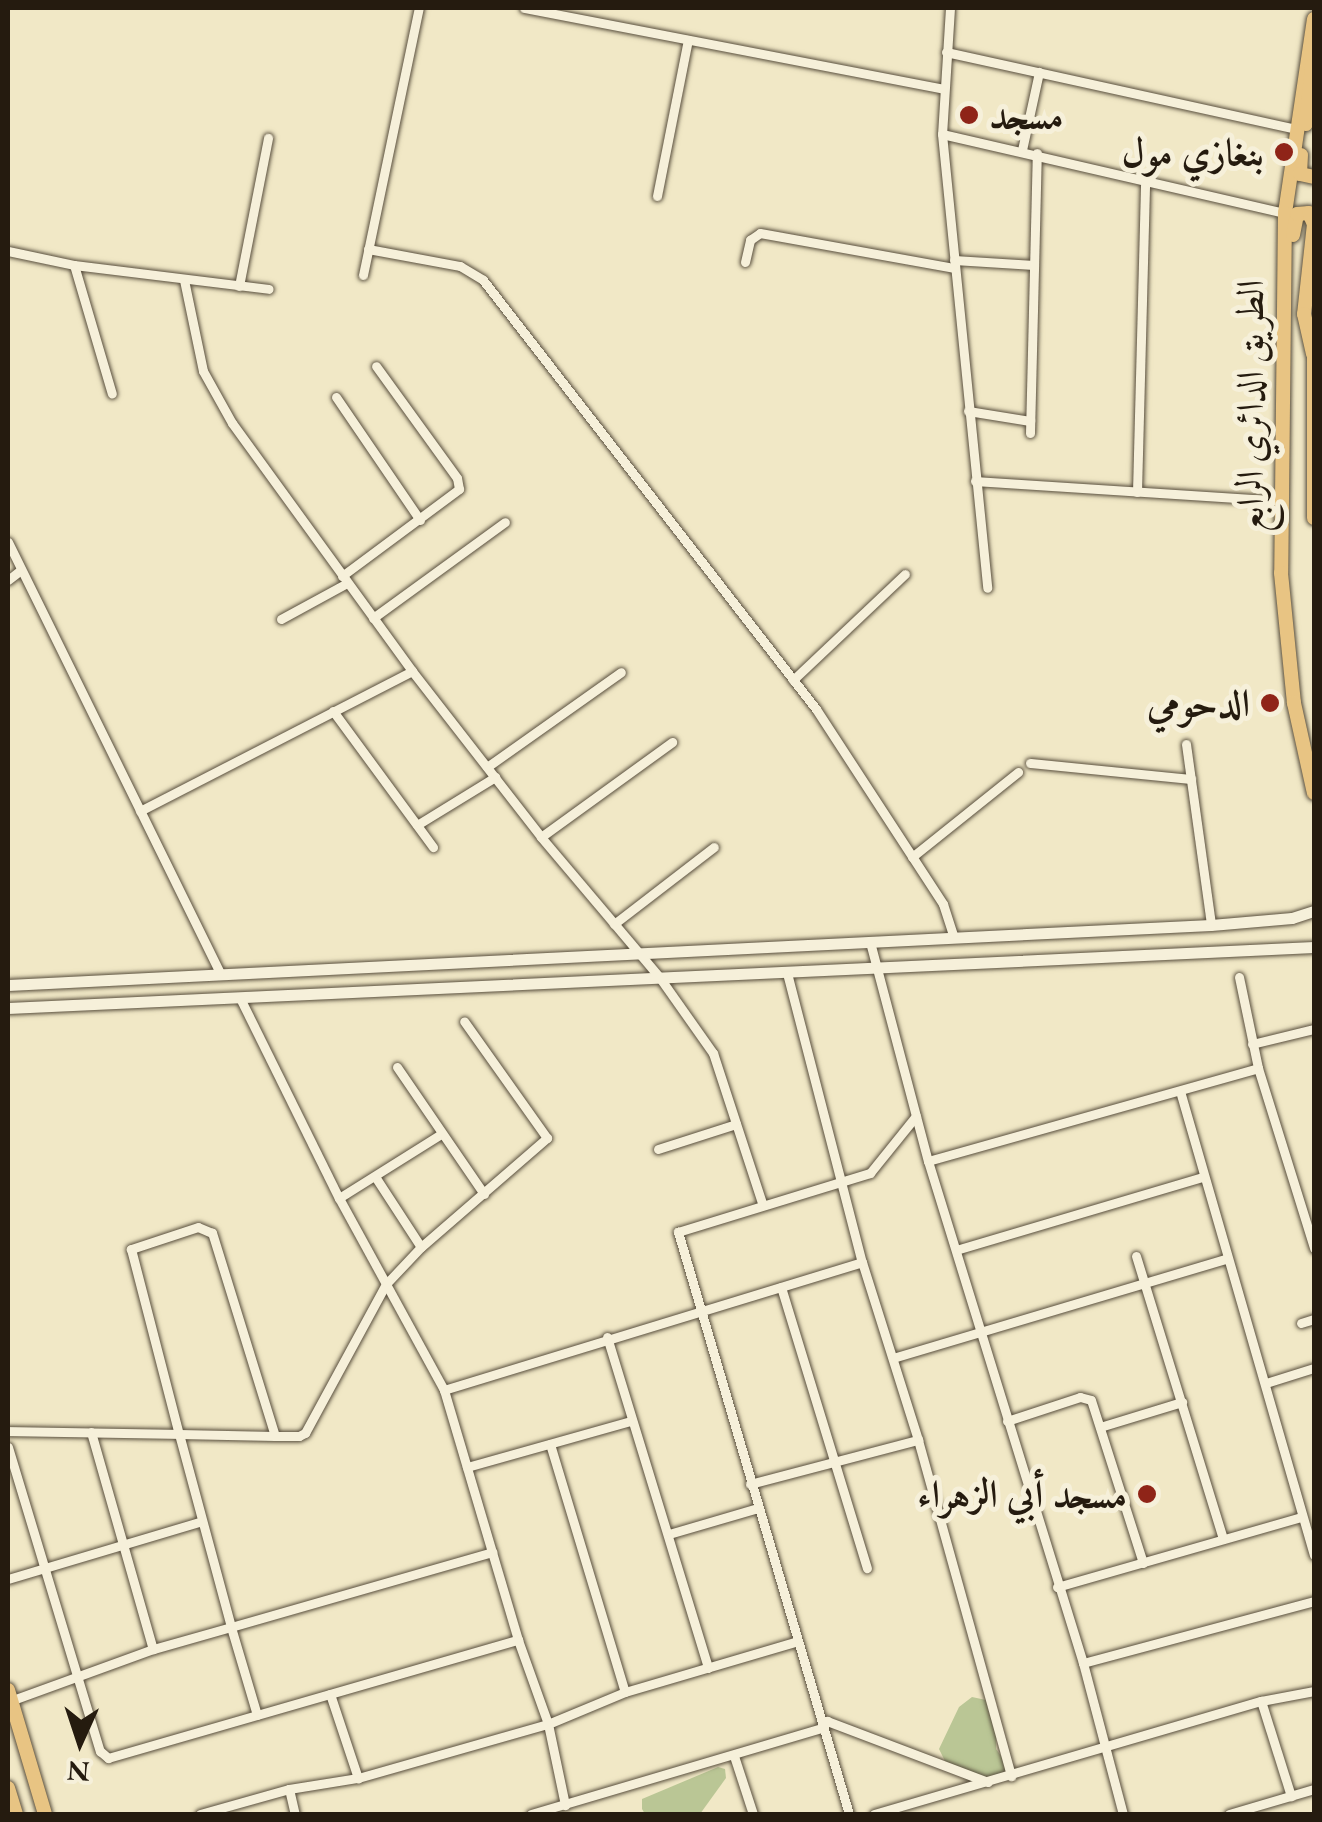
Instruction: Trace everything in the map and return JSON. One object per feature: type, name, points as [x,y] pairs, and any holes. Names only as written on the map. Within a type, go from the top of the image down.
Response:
[{"type":"main road","name":"الطريق الدائري الرابع","points":[[1314,19],[1285,213],[1281,572],[1289,667],[1314,793]]},
{"type":"main road","points":[[1308,51],[1313,86],[1298,170],[1304,177],[1314,177]]},
{"type":"main road","points":[[1282,292],[1291,276],[1294,218],[1305,212],[1314,220],[1304,314],[1313,354]]},
{"type":"main road","name":"الطريق الدائري الرابع","points":[[1314,326],[1314,518]]},
{"type":"main road","points":[[8,985],[1210,924],[1292,918],[1314,911]]},
{"type":"main road","points":[[8,1008],[1314,947]]},
{"type":"main road","points":[[9,1695],[45,1814]]},
{"type":"main road","points":[[8,1788],[12,1809]]},
{"type":"street","points":[[363,274],[418,8]]},
{"type":"street","points":[[524,8],[943,89]]},
{"type":"street","points":[[950,8],[942,134],[987,588]]},
{"type":"street","points":[[657,196],[688,40]]},
{"type":"street","points":[[946,52],[1296,129]]},
{"type":"street","points":[[1022,150],[1039,72]]},
{"type":"street","points":[[942,134],[1038,153],[1285,213]]},
{"type":"street","points":[[238,286],[268,138]]},
{"type":"street","points":[[1030,433],[1038,153]]},
{"type":"street","points":[[1137,492],[1146,179]]},
{"type":"street","points":[[745,262],[750,240],[760,233],[954,264],[1034,265]]},
{"type":"street","points":[[368,249],[460,266],[483,280],[793,680],[942,904],[954,937]]},
{"type":"street","points":[[8,251],[74,265],[269,288]]},
{"type":"street","points":[[74,265],[112,394]]},
{"type":"street","points":[[184,280],[198,350],[212,390],[412,671],[541,837],[660,978],[713,1052],[762,1203]]},
{"type":"street","points":[[281,618],[345,580],[456,494],[459,483],[376,366]]},
{"type":"street","points":[[336,398],[420,520]]},
{"type":"street","points":[[968,411],[1030,421]]},
{"type":"street","points":[[975,481],[1282,501]]},
{"type":"street","points":[[373,618],[505,522]]},
{"type":"street","points":[[8,542],[221,974]]},
{"type":"street","points":[[8,580],[21,570]]},
{"type":"street","points":[[793,680],[905,574]]},
{"type":"street","points":[[140,811],[412,671]]},
{"type":"street","points":[[487,767],[621,672]]},
{"type":"street","points":[[334,711],[433,848]]},
{"type":"street","points":[[541,837],[672,742]]},
{"type":"street","points":[[1186,744],[1210,924]]},
{"type":"street","points":[[1030,763],[1191,779]]},
{"type":"street","points":[[912,857],[1018,772]]},
{"type":"street","points":[[416,825],[495,777]]},
{"type":"street","points":[[614,924],[714,847]]},
{"type":"street","points":[[870,942],[928,1161],[1083,1663],[1123,1814]]},
{"type":"street","points":[[787,973],[862,1262],[918,1440],[1011,1776]]},
{"type":"street","points":[[1239,978],[1258,1068],[1314,1248]]},
{"type":"street","points":[[240,998],[339,1198],[444,1390],[518,1640],[548,1724],[564,1805]]},
{"type":"street","points":[[8,1430],[299,1436],[311,1427],[386,1284],[421,1248],[547,1138],[546,1130],[464,1022]]},
{"type":"street","points":[[1252,1044],[1314,1029]]},
{"type":"street","points":[[397,1066],[484,1194]]},
{"type":"street","points":[[928,1161],[1258,1068]]},
{"type":"street","points":[[1180,1091],[1314,1555]]},
{"type":"street","points":[[849,1814],[678,1232],[876,1169],[916,1116]]},
{"type":"street","points":[[658,1149],[736,1124]]},
{"type":"street","points":[[339,1198],[441,1134]]},
{"type":"street","points":[[956,1250],[1202,1177]]},
{"type":"street","points":[[376,1178],[421,1248]]},
{"type":"street","points":[[257,1715],[130,1255],[137,1245],[198,1228],[212,1233],[275,1436]]},
{"type":"street","points":[[1136,1256],[1223,1540]]},
{"type":"street","points":[[893,1358],[1146,1286],[1226,1259]]},
{"type":"street","points":[[444,1390],[862,1262]]},
{"type":"street","points":[[780,1287],[867,1568]]},
{"type":"street","points":[[1301,1323],[1314,1319]]},
{"type":"street","points":[[607,1338],[708,1668]]},
{"type":"street","points":[[1266,1383],[1314,1368]]},
{"type":"street","points":[[1006,1421],[1086,1397],[1100,1427],[1143,1563]]},
{"type":"street","points":[[1100,1427],[1182,1402]]},
{"type":"street","points":[[467,1467],[630,1421]]},
{"type":"street","points":[[91,1432],[153,1649]]},
{"type":"street","points":[[750,1484],[918,1440]]},
{"type":"street","points":[[550,1444],[625,1692]]},
{"type":"street","points":[[8,1447],[100,1751],[108,1758],[518,1640]]},
{"type":"street","points":[[670,1534],[758,1508]]},
{"type":"street","points":[[1057,1587],[1302,1517]]},
{"type":"street","points":[[8,1579],[202,1521]]},
{"type":"street","points":[[9,1695],[79,1676],[153,1649],[492,1552]]},
{"type":"street","points":[[1083,1663],[1314,1601]]},
{"type":"street","points":[[200,1814],[289,1790],[358,1778],[548,1724],[625,1692],[798,1641]]},
{"type":"street","points":[[874,1814],[1261,1701],[1314,1691]]},
{"type":"street","points":[[330,1694],[358,1778]]},
{"type":"street","points":[[1261,1701],[1291,1796]]},
{"type":"street","points":[[531,1814],[734,1756],[822,1728],[827,1721],[988,1782]]},
{"type":"street","points":[[734,1756],[753,1814]]},
{"type":"street","points":[[1230,1814],[1314,1789]]},
{"type":"street","points":[[289,1790],[296,1814]]},
{"type":"green space","points":[[972,1697],[986,1700],[996,1723],[996,1749],[1006,1771],[986,1780],[946,1763],[939,1749],[959,1707]]},
{"type":"green space","points":[[718,1767],[725,1769],[726,1778],[700,1814],[645,1814],[642,1809],[642,1799]]},
{"type":"place","name":"مسجد","points":[[969,115]]},
{"type":"place","name":"بنغازي مول","points":[[1284,152]]},
{"type":"place","name":"الدحومي","points":[[1270,703]]},
{"type":"place","name":"مسجد أبي الزهراء","points":[[1147,1494]]}]
